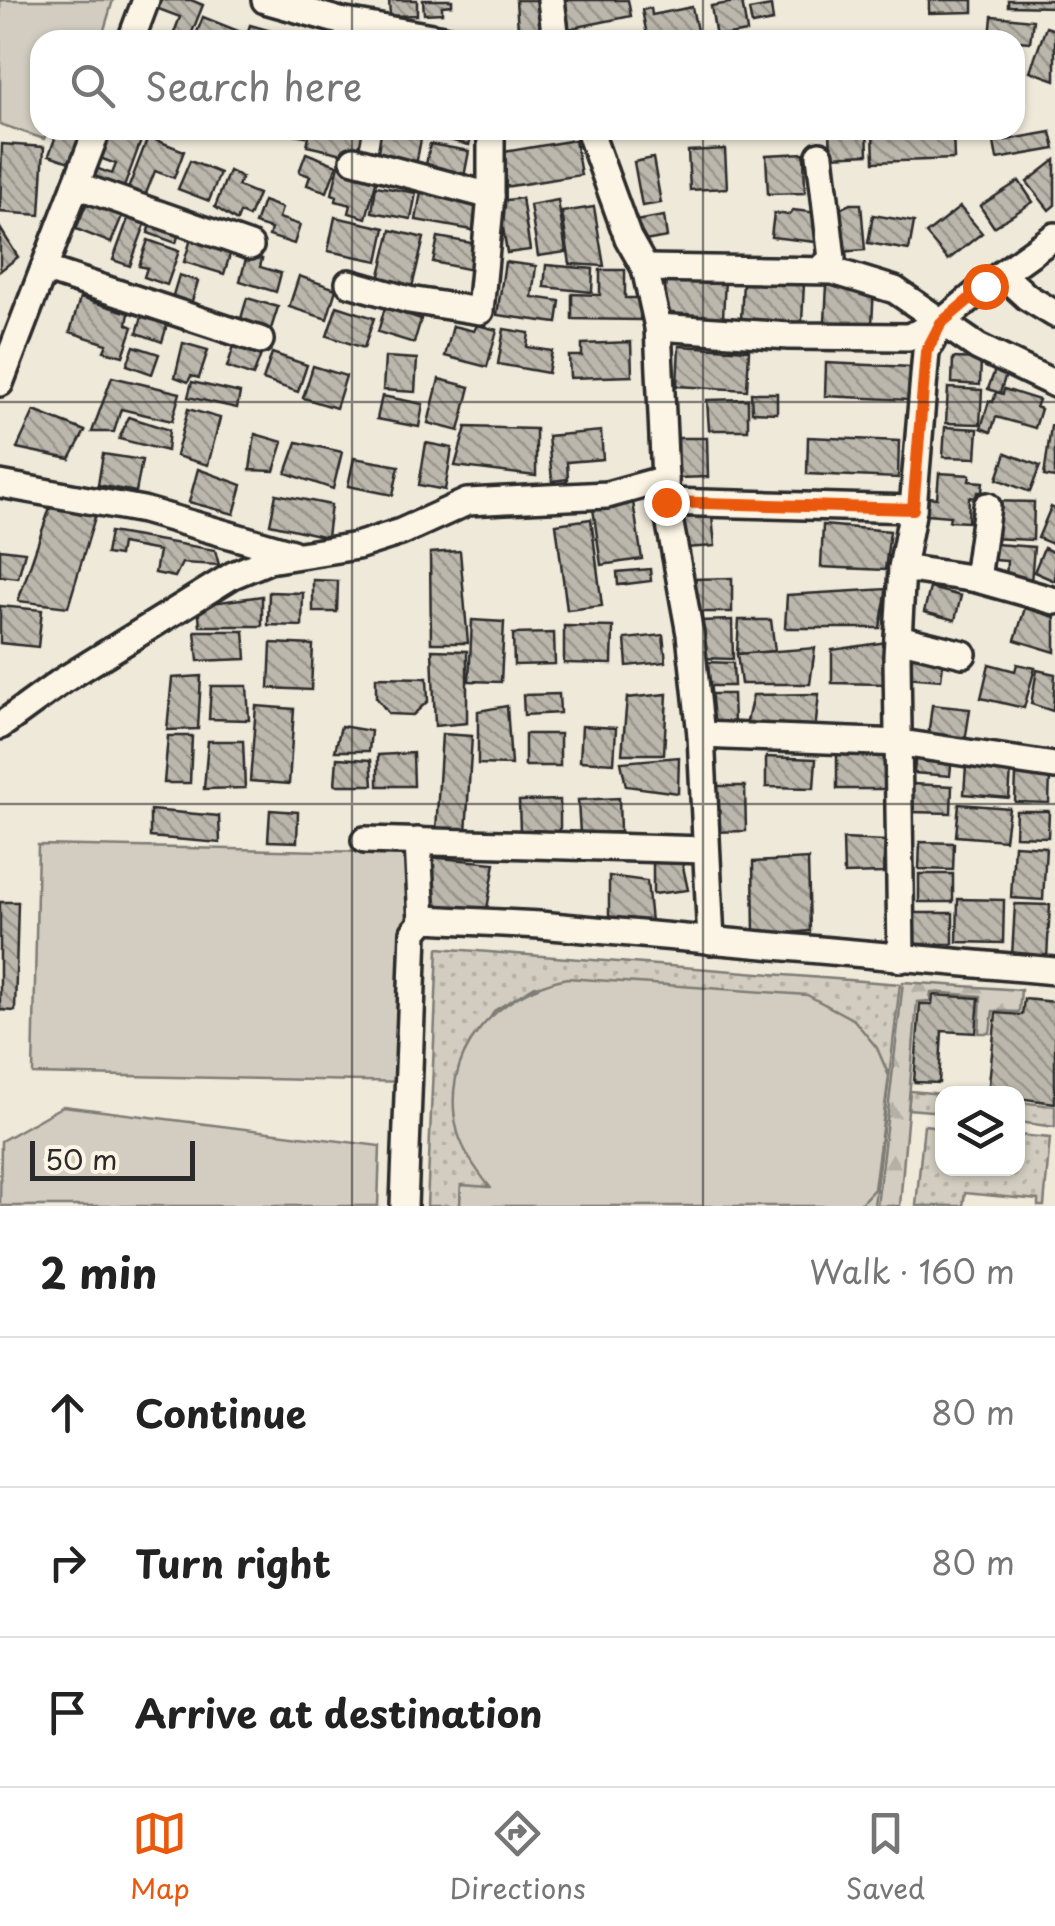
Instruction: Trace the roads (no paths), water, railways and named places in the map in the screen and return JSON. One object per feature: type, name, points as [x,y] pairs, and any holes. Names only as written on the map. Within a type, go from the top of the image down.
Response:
[{"type":"street","points":[[135,30],[146,0]]},
{"type":"street","points":[[265,0],[340,22],[388,30]]},
{"type":"street","points":[[550,30],[551,0]]},
{"type":"street","points":[[0,383],[93,140]]},
{"type":"street","points":[[349,283],[409,300],[480,311],[492,140]]},
{"type":"street","points":[[592,140],[628,238],[645,268],[658,327],[665,490],[690,634],[701,734],[711,941]]},
{"type":"street","points":[[820,156],[832,259],[820,270]]},
{"type":"street","points":[[354,160],[490,196]]},
{"type":"street","points":[[76,185],[250,246]]},
{"type":"street","points":[[658,327],[788,336],[908,337],[941,323],[1055,236]]},
{"type":"street","points":[[44,268],[260,340]]},
{"type":"street","points":[[645,268],[833,271],[895,290],[978,347],[1055,384]]},
{"type":"street","points":[[1002,274],[1027,297],[1055,314]]},
{"type":"street","points":[[901,960],[898,638],[902,568],[913,509],[926,352],[941,323]]},
{"type":"street","points":[[0,484],[144,510],[301,556]]},
{"type":"street","points":[[0,726],[62,681],[234,575],[269,560],[357,546],[467,502],[665,490],[913,509]]},
{"type":"street","points":[[977,579],[987,506]]},
{"type":"street","points":[[902,568],[977,579],[1055,601]]},
{"type":"street","points":[[898,638],[963,654]]},
{"type":"street","points":[[701,734],[901,743],[1055,766]]},
{"type":"street","points":[[365,840],[706,850]]},
{"type":"street","points":[[418,841],[422,922]]},
{"type":"street","points":[[404,1206],[414,932],[425,918],[1055,971]]}]
